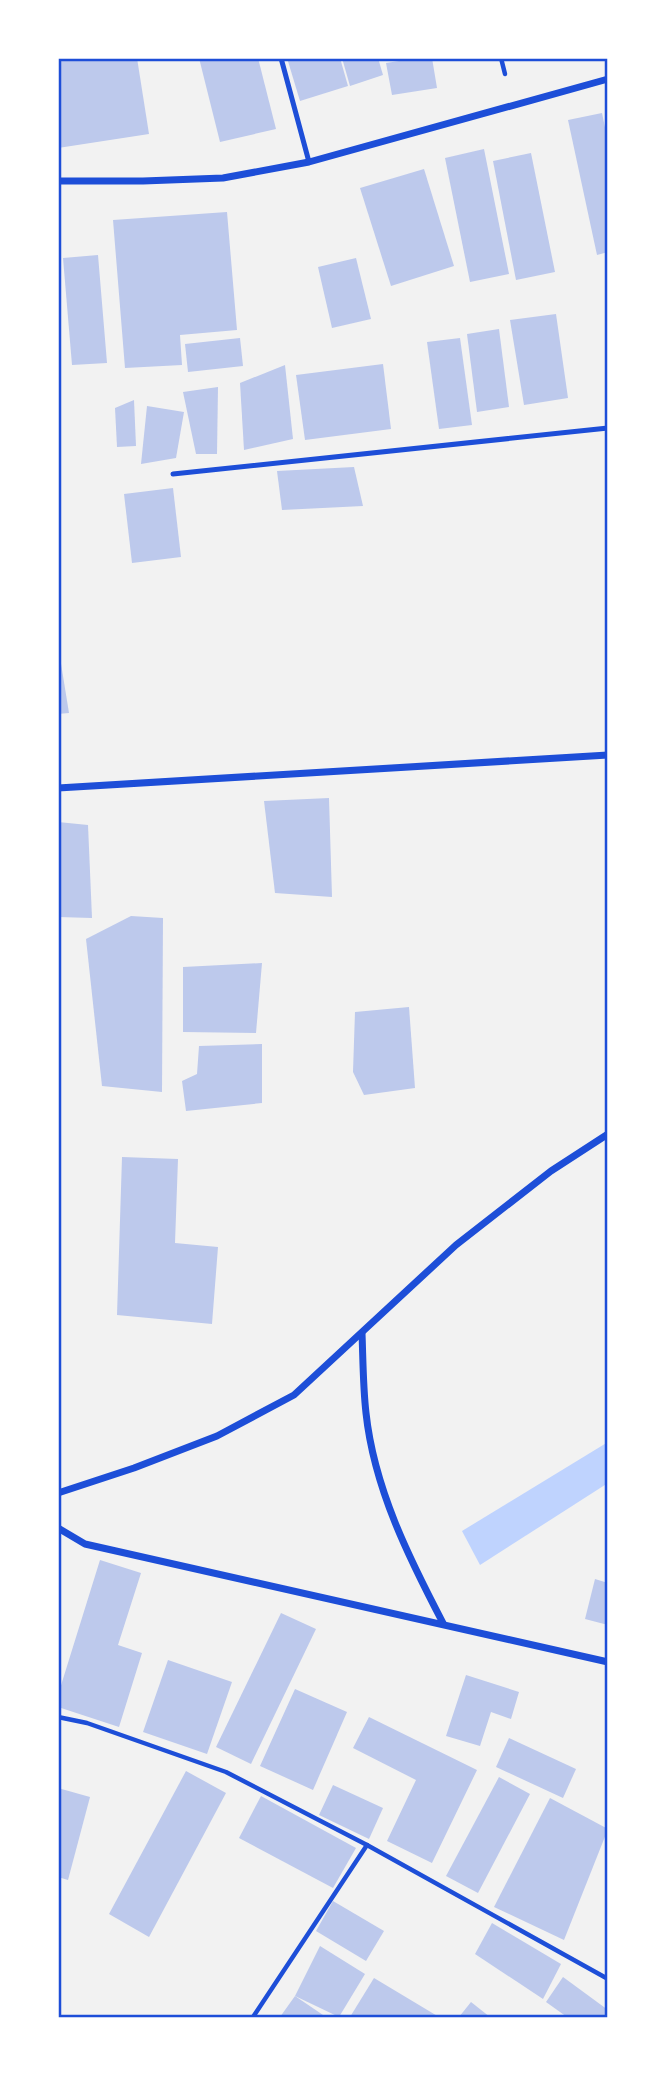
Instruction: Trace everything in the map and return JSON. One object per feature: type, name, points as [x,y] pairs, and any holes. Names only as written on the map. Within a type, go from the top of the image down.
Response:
[{"type":"street","points":[[58,181],[223,178],[309,162],[608,79]]},
{"type":"street","points":[[58,788],[608,755]]},
{"type":"street","points":[[58,1493],[134,1468],[217,1436],[294,1395],[456,1245],[551,1171],[608,1134]]},
{"type":"street","points":[[362,1333],[366,1414],[380,1479],[408,1557],[443,1623]]},
{"type":"street","points":[[58,1528],[85,1544],[608,1661]]},
{"type":"lane","points":[[281,58],[309,162]]},
{"type":"lane","points":[[173,474],[608,428]]},
{"type":"path","points":[[58,1717],[87,1723],[226,1772],[367,1845],[608,1979]]},
{"type":"path","points":[[253,2017],[367,1845]]},
{"type":"water","points":[[608,1442],[608,1483],[480,1565],[462,1531]]},
{"type":"building","points":[[58,58],[137,58],[149,134],[58,148]]},
{"type":"building","points":[[199,58],[258,58],[276,129],[220,142]]},
{"type":"building","points":[[287,58],[340,58],[348,86],[300,101]]},
{"type":"building","points":[[342,58],[378,58],[383,75],[350,86]]},
{"type":"building","points":[[432,58],[437,88],[392,95],[386,63]]},
{"type":"building","points":[[602,113],[608,142],[608,252],[597,255],[568,120]]},
{"type":"building","points":[[484,149],[509,274],[470,282],[445,158]]},
{"type":"building","points":[[531,153],[555,272],[516,280],[493,161]]},
{"type":"building","points":[[424,169],[454,266],[391,286],[360,188]]},
{"type":"building","points":[[227,212],[237,330],[180,335],[182,365],[125,368],[113,220]]},
{"type":"building","points":[[98,255],[107,363],[72,365],[63,258]]},
{"type":"building","points":[[356,258],[371,319],[332,328],[318,267]]},
{"type":"building","points":[[60,295],[61,341],[58,341]]},
{"type":"building","points":[[556,314],[568,398],[524,405],[510,320]]},
{"type":"building","points":[[499,329],[509,407],[477,412],[467,334]]},
{"type":"building","points":[[240,338],[243,366],[188,372],[185,344]]},
{"type":"building","points":[[460,338],[472,425],[439,429],[427,342]]},
{"type":"building","points":[[383,364],[391,429],[305,440],[296,375]]},
{"type":"building","points":[[285,365],[293,439],[244,450],[240,383]]},
{"type":"building","points":[[218,387],[217,454],[196,454],[183,392]]},
{"type":"building","points":[[134,400],[136,446],[117,447],[115,408]]},
{"type":"building","points":[[147,406],[184,412],[176,458],[141,464]]},
{"type":"building","points":[[354,467],[363,506],[282,510],[277,471]]},
{"type":"building","points":[[173,488],[181,557],[132,563],[124,494]]},
{"type":"building","points":[[58,645],[69,713],[58,714]]},
{"type":"building","points":[[329,798],[332,897],[275,893],[264,801]]},
{"type":"building","points":[[58,822],[88,825],[92,918],[58,917]]},
{"type":"building","points":[[131,916],[163,918],[162,1092],[102,1086],[86,939]]},
{"type":"building","points":[[262,963],[256,1033],[183,1032],[183,967]]},
{"type":"building","points":[[409,1007],[415,1088],[364,1095],[353,1072],[355,1012]]},
{"type":"building","points":[[262,1044],[262,1103],[186,1111],[182,1081],[197,1074],[199,1046]]},
{"type":"building","points":[[122,1157],[178,1159],[175,1243],[218,1247],[212,1324],[117,1315]]},
{"type":"building","points":[[100,1560],[141,1573],[118,1645],[142,1653],[119,1727],[58,1707],[58,1695]]},
{"type":"building","points":[[595,1579],[608,1583],[608,1625],[585,1619]]},
{"type":"building","points":[[281,1613],[316,1629],[251,1764],[216,1747]]},
{"type":"building","points":[[168,1660],[232,1682],[207,1754],[143,1732]]},
{"type":"building","points":[[466,1675],[519,1692],[511,1719],[491,1712],[480,1746],[446,1736]]},
{"type":"building","points":[[295,1689],[347,1712],[313,1790],[260,1766]]},
{"type":"building","points":[[369,1717],[477,1770],[432,1863],[387,1841],[416,1780],[353,1748]]},
{"type":"building","points":[[509,1738],[576,1769],[563,1798],[496,1767]]},
{"type":"building","points":[[186,1771],[226,1793],[149,1937],[109,1914]]},
{"type":"building","points":[[499,1777],[530,1794],[478,1893],[446,1876]]},
{"type":"building","points":[[333,1785],[383,1808],[369,1839],[319,1815]]},
{"type":"building","points":[[58,1788],[90,1797],[68,1880],[58,1877]]},
{"type":"building","points":[[261,1796],[356,1848],[333,1888],[239,1838]]},
{"type":"building","points":[[550,1798],[608,1829],[564,1940],[494,1907]]},
{"type":"building","points":[[333,1901],[384,1931],[366,1961],[316,1931]]},
{"type":"building","points":[[492,1923],[561,1964],[543,1999],[475,1954]]},
{"type":"building","points":[[320,1946],[365,1974],[339,2017],[295,1996]]},
{"type":"building","points":[[563,1977],[608,2010],[605,2017],[567,2017],[546,2002]]},
{"type":"building","points":[[374,1978],[439,2017],[350,2017]]},
{"type":"building","points":[[295,1996],[326,2017],[280,2017]]},
{"type":"building","points":[[471,2002],[490,2017],[459,2017]]}]
